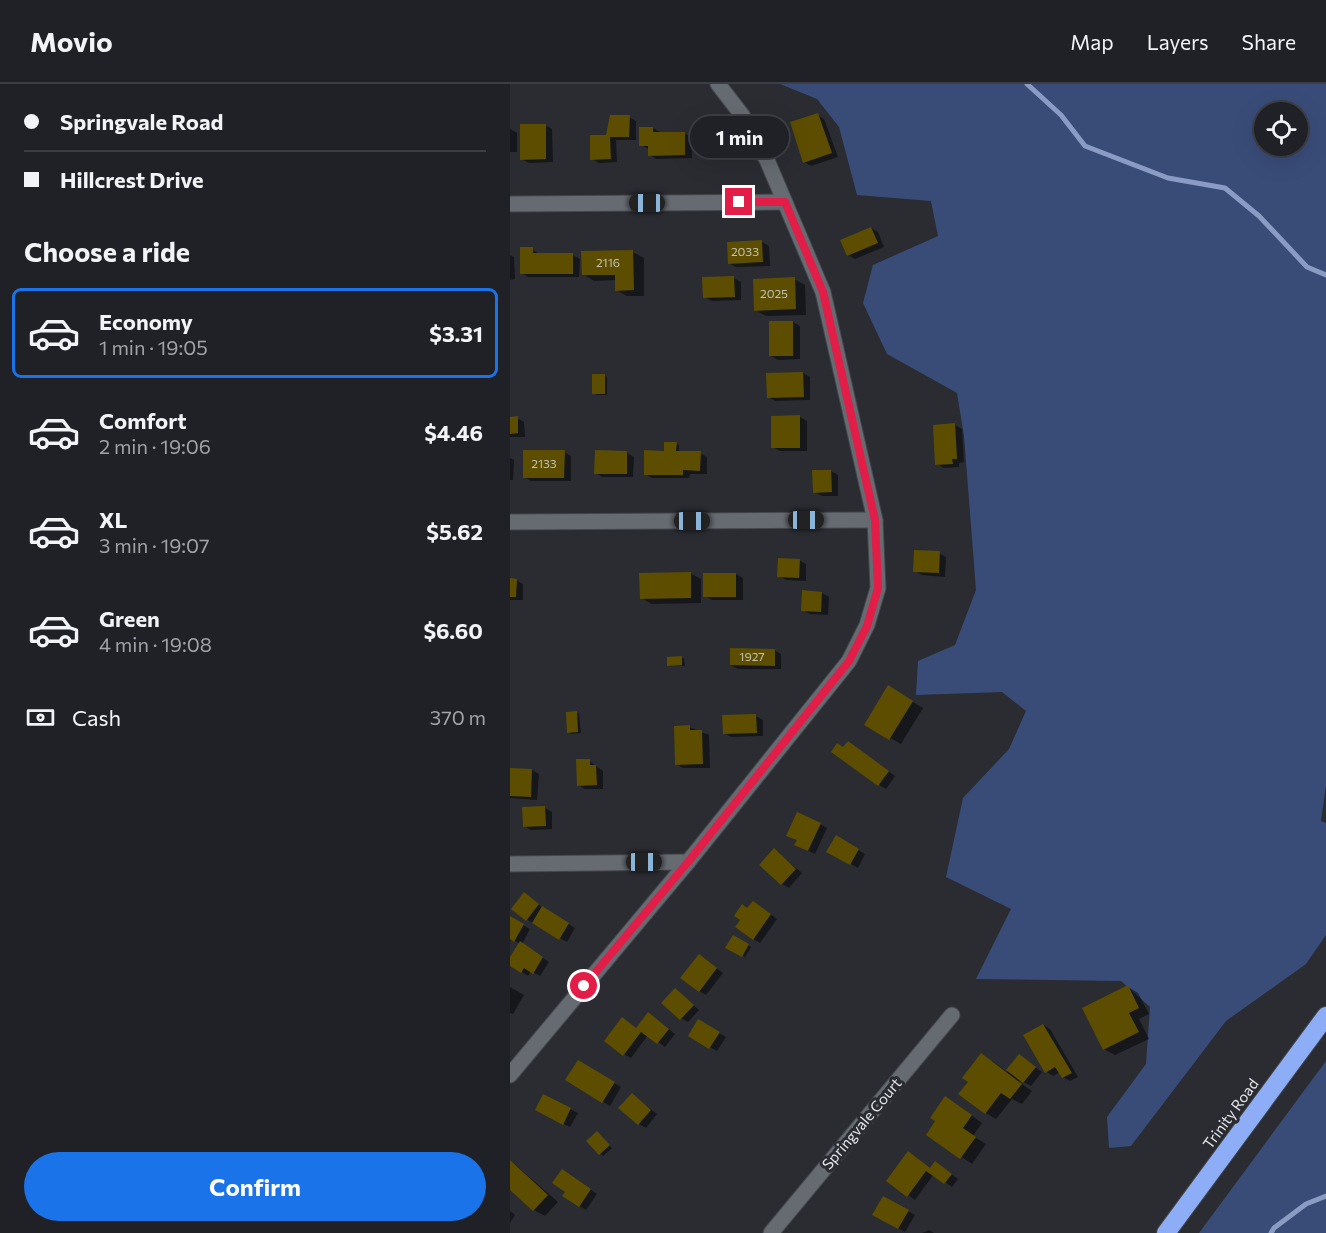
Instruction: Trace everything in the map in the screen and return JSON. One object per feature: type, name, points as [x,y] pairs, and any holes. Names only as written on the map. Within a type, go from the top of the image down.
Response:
[{"type":"highway","name":"Trinity Road","points":[[1166,1233],[1326,1016]]},
{"type":"street","points":[[510,1075],[688,862],[849,661],[867,626],[878,588],[875,520],[823,292],[767,160],[742,115],[718,84]]},
{"type":"street","points":[[510,204],[785,202]]},
{"type":"street","points":[[510,522],[875,520]]},
{"type":"street","points":[[510,864],[688,862]]},
{"type":"street","name":"Springvale Court","points":[[771,1233],[952,1015]]},
{"type":"shaded area","points":[[780,84],[1326,84],[1326,785],[1321,821],[1326,823],[1326,935],[1306,964],[1226,1021],[1131,1146],[1109,1148],[1107,1117],[1146,1064],[1150,1007],[1121,981],[976,979],[1011,909],[946,877],[963,798],[1009,749],[1026,711],[1002,692],[916,695],[918,661],[955,645],[976,590],[964,436],[957,393],[887,354],[863,303],[873,265],[938,236],[931,201],[857,195],[839,127],[817,99]]},
{"type":"shaded area","points":[[1326,1061],[1326,1233],[1199,1233]]},
{"type":"building","points":[[818,113],[832,153],[803,163],[790,122]]},
{"type":"building","points":[[610,115],[630,115],[629,137],[610,137],[611,159],[590,160],[590,135],[606,135]]},
{"type":"building","points":[[520,124],[546,124],[546,159],[520,160]]},
{"type":"building","points":[[639,127],[653,127],[653,132],[685,132],[685,155],[648,156],[648,146],[639,146]]},
{"type":"building","points":[[871,227],[878,243],[847,256],[840,240]]},
{"type":"building","points":[[762,240],[763,262],[728,264],[727,242]]},
{"type":"building","points":[[520,247],[533,247],[533,253],[573,253],[573,274],[520,274]]},
{"type":"building","points":[[633,250],[634,290],[615,291],[615,275],[582,275],[581,251]]},
{"type":"building","points":[[734,276],[735,297],[703,298],[702,277]]},
{"type":"building","points":[[795,277],[796,309],[754,311],[753,279]]},
{"type":"building","points":[[769,321],[793,321],[793,356],[769,356]]},
{"type":"building","points":[[803,372],[804,397],[767,398],[766,373]]},
{"type":"building","points":[[592,374],[605,374],[605,394],[592,394]]},
{"type":"building","points":[[800,415],[800,448],[771,448],[771,416]]},
{"type":"building","points":[[518,416],[518,433],[510,434],[510,417]]},
{"type":"building","points":[[955,423],[957,459],[952,459],[953,464],[935,465],[933,425]]},
{"type":"building","points":[[664,442],[677,442],[676,451],[701,451],[700,471],[683,470],[683,475],[644,475],[644,450],[664,451]]},
{"type":"building","points":[[523,450],[565,450],[564,478],[523,478]]},
{"type":"building","points":[[595,450],[627,451],[627,474],[594,474]]},
{"type":"building","points":[[812,470],[831,470],[832,492],[813,493]]},
{"type":"building","points":[[914,550],[940,551],[939,573],[913,572]]},
{"type":"building","points":[[778,558],[800,559],[799,578],[777,577]]},
{"type":"building","points":[[691,572],[691,598],[640,599],[639,573]]},
{"type":"building","points":[[703,573],[736,573],[736,597],[703,597]]},
{"type":"building","points":[[510,578],[517,579],[516,597],[510,597]]},
{"type":"building","points":[[802,590],[822,592],[821,612],[801,611]]},
{"type":"building","points":[[730,648],[775,649],[775,666],[730,665]]},
{"type":"building","points":[[682,656],[682,665],[667,666],[667,657]]},
{"type":"building","points":[[888,685],[913,701],[889,740],[864,725]]},
{"type":"building","points":[[577,711],[578,732],[567,733],[566,712]]},
{"type":"building","points":[[756,714],[757,733],[723,734],[722,715]]},
{"type":"building","points":[[690,725],[690,730],[702,730],[703,764],[675,765],[674,726]]},
{"type":"building","points":[[848,741],[889,771],[878,786],[831,752],[837,743],[843,747]]},
{"type":"building","points":[[576,759],[590,759],[590,765],[596,765],[597,785],[577,786]]},
{"type":"building","points":[[510,768],[532,769],[531,797],[510,796]]},
{"type":"building","points":[[545,806],[546,826],[523,827],[522,807]]},
{"type":"building","points":[[797,812],[821,823],[808,851],[794,845],[797,840],[786,836]]},
{"type":"building","points":[[836,835],[859,849],[850,865],[826,852]]},
{"type":"building","points":[[774,848],[796,869],[781,885],[759,865]]},
{"type":"building","points":[[524,892],[539,904],[526,921],[511,909]]},
{"type":"building","points":[[753,901],[771,914],[753,940],[735,927],[740,920],[734,916],[742,904],[747,908]]},
{"type":"building","points":[[542,906],[569,923],[559,940],[532,923]]},
{"type":"building","points":[[510,916],[524,924],[514,942],[510,939]]},
{"type":"building","points":[[733,935],[749,944],[742,957],[725,948]]},
{"type":"building","points":[[520,941],[543,957],[533,974],[524,968],[521,973],[510,966],[510,957]]},
{"type":"building","points":[[699,954],[717,968],[699,992],[680,978]]},
{"type":"building","points":[[1128,985],[1139,1008],[1129,1013],[1139,1032],[1103,1050],[1082,1008]]},
{"type":"building","points":[[675,988],[694,1005],[680,1020],[661,1003]]},
{"type":"building","points":[[648,1012],[669,1029],[657,1044],[641,1032],[623,1056],[604,1041],[622,1017],[636,1028]]},
{"type":"building","points":[[698,1019],[720,1032],[709,1049],[688,1036]]},
{"type":"building","points":[[1043,1024],[1072,1073],[1062,1078],[1055,1067],[1045,1073],[1023,1035]]},
{"type":"building","points":[[981,1053],[1022,1084],[1010,1099],[1001,1093],[985,1114],[958,1094],[968,1082],[962,1078]]},
{"type":"building","points":[[1019,1054],[1036,1067],[1023,1083],[1006,1070]]},
{"type":"building","points":[[578,1060],[615,1082],[602,1103],[565,1080]]},
{"type":"building","points":[[632,1093],[651,1110],[638,1125],[618,1108]]},
{"type":"building","points":[[543,1094],[571,1108],[563,1125],[535,1110]]},
{"type":"building","points":[[945,1096],[972,1115],[963,1128],[976,1137],[960,1159],[926,1135],[935,1121],[930,1118]]},
{"type":"building","points":[[597,1131],[610,1145],[599,1155],[586,1141]]},
{"type":"building","points":[[908,1151],[930,1168],[935,1161],[952,1174],[944,1184],[926,1171],[907,1197],[886,1181]]},
{"type":"building","points":[[510,1160],[548,1195],[533,1211],[510,1190]]},
{"type":"building","points":[[562,1169],[591,1189],[579,1207],[562,1196],[565,1192],[552,1183]]},
{"type":"building","points":[[883,1196],[909,1210],[898,1229],[872,1215]]},
{"type":"waterway","points":[[1027,84],[1061,115],[1085,146],[1168,178],[1225,188],[1259,216],[1307,267],[1326,275]]},
{"type":"waterway","points":[[1271,1233],[1274,1228],[1306,1204],[1326,1196]]},
{"type":"route","points":[[584,986],[688,862],[849,661],[867,626],[878,588],[875,520],[823,292],[785,202],[739,202]]}]
